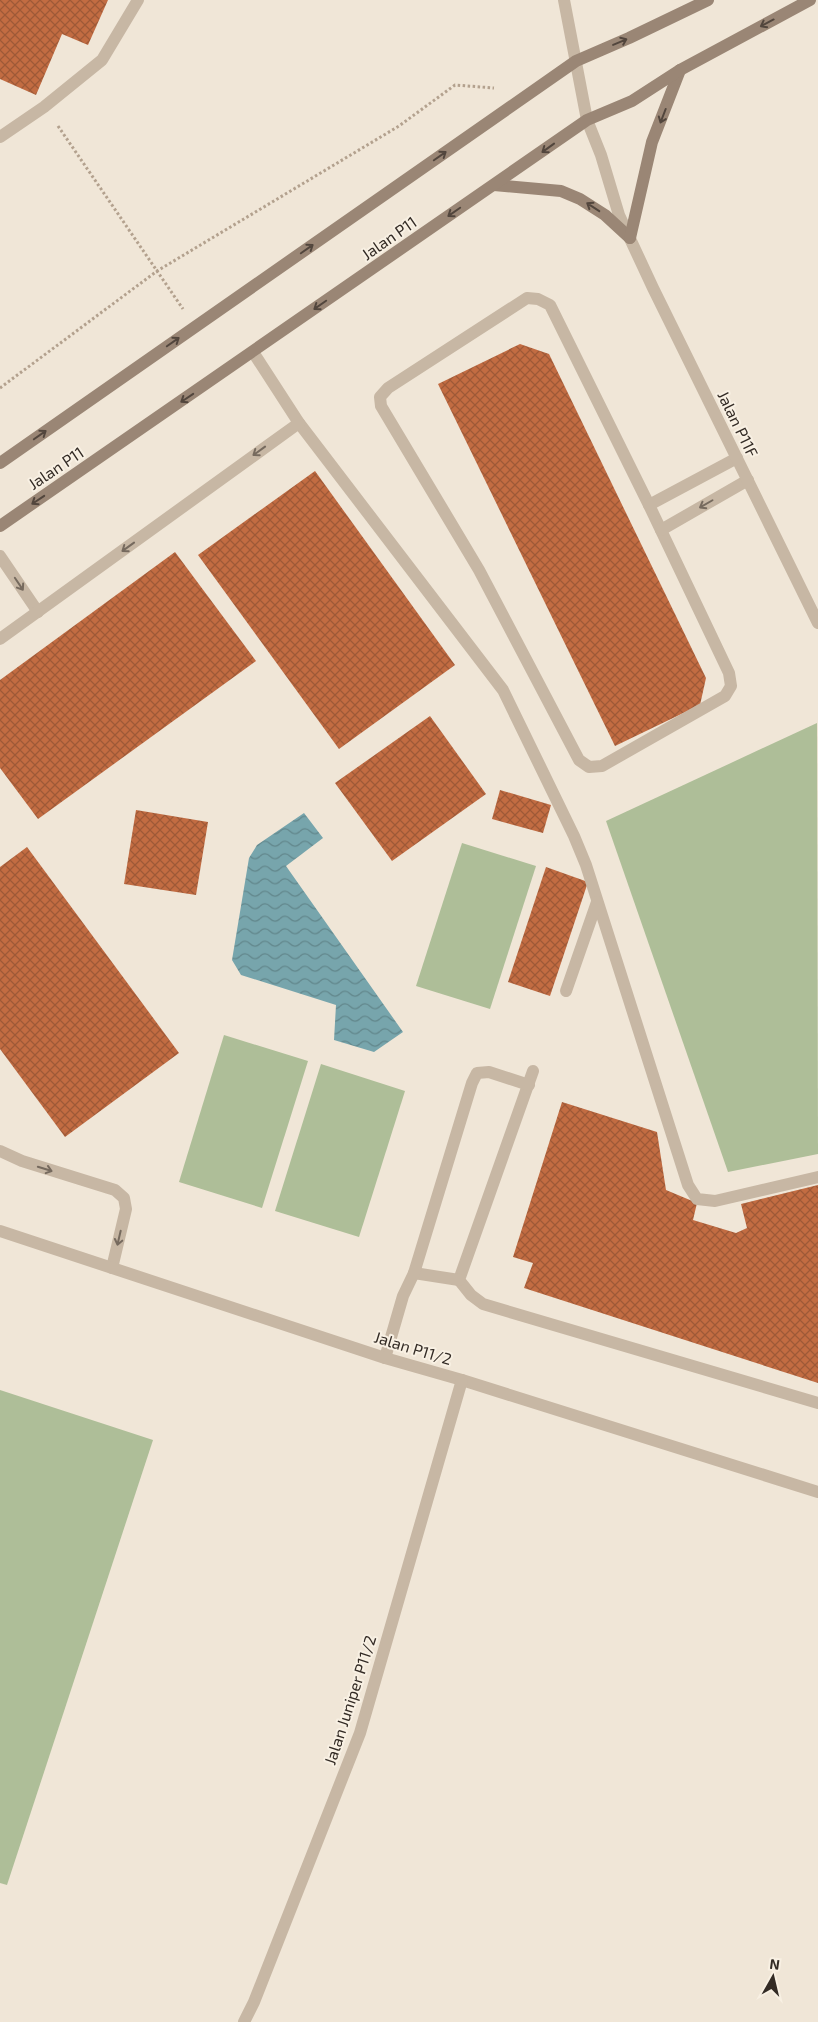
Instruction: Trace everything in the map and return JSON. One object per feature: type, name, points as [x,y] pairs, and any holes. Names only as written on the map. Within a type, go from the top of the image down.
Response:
[{"type":"main road","points":[[0,463],[576,61],[708,0]]},
{"type":"main road","name":"Jalan P11","points":[[0,526],[587,120],[632,100],[680,70],[810,0]]},
{"type":"main road","points":[[494,185],[561,191],[580,199],[605,215],[630,238],[652,142],[680,70]]},
{"type":"street","points":[[0,137],[44,107],[102,60],[138,0]]},
{"type":"street","name":"Jalan P11F","points":[[564,0],[587,120],[601,155],[619,214],[653,288],[818,623]]},
{"type":"street","points":[[526,298],[538,299],[550,305],[649,505],[729,673],[731,686],[725,696],[602,766],[589,767],[579,760],[479,570],[381,406],[380,397],[388,388],[526,298]]},
{"type":"street","points":[[253,352],[299,423],[503,690],[574,836],[586,865],[688,1185],[698,1199],[715,1201],[818,1177]]},
{"type":"street","points":[[0,639],[299,423]]},
{"type":"street","points":[[649,505],[737,458]]},
{"type":"street","points":[[661,530],[748,480]]},
{"type":"street","points":[[0,556],[38,612]]},
{"type":"street","points":[[566,992],[597,902]]},
{"type":"street","points":[[459,1280],[533,1071]]},
{"type":"street","points":[[385,1358],[403,1296],[414,1273],[472,1083],[477,1074],[489,1072],[529,1085]]},
{"type":"street","points":[[0,1151],[22,1161],[115,1190],[124,1198],[126,1209],[112,1268]]},
{"type":"street","name":"Jalan P11/2","points":[[0,1231],[385,1358],[462,1380],[818,1492]]},
{"type":"street","points":[[414,1273],[459,1280],[471,1295],[483,1304],[818,1403]]},
{"type":"street","name":"Jalan Juniper P11/2","points":[[244,2022],[254,2002],[360,1733],[462,1380]]},
{"type":"path","points":[[0,388],[157,271],[399,126],[455,85],[497,88]]},
{"type":"path","points":[[44,107],[195,327]]},
{"type":"green space","points":[[817,723],[818,1154],[728,1172],[606,821]]},
{"type":"green space","points":[[462,843],[536,866],[490,1009],[416,986]]},
{"type":"green space","points":[[224,1035],[308,1061],[262,1208],[179,1182]]},
{"type":"green space","points":[[321,1064],[405,1091],[359,1237],[275,1211]]},
{"type":"green space","points":[[0,1390],[153,1440],[7,1885],[0,1883]]},
{"type":"water","points":[[304,813],[323,838],[286,866],[403,1032],[374,1052],[334,1040],[336,1005],[241,975],[232,960],[249,858],[257,845]]},
{"type":"building","points":[[0,0],[108,0],[88,45],[62,34],[36,95],[0,79]]},
{"type":"building","points":[[520,344],[549,354],[706,678],[700,705],[615,746],[438,384]]},
{"type":"building","points":[[315,471],[455,665],[339,749],[198,555]]},
{"type":"building","points":[[175,552],[256,661],[38,819],[0,768],[0,680]]},
{"type":"building","points":[[430,716],[486,794],[392,861],[335,783]]},
{"type":"building","points":[[500,790],[551,805],[543,833],[492,819]]},
{"type":"building","points":[[136,810],[208,822],[196,895],[124,884]]},
{"type":"building","points":[[27,847],[179,1053],[65,1137],[0,1049],[0,867]]},
{"type":"building","points":[[546,867],[588,882],[550,996],[508,982]]},
{"type":"building","points":[[562,1102],[657,1132],[666,1190],[697,1203],[693,1220],[736,1233],[747,1228],[741,1204],[818,1185],[818,1383],[524,1288],[533,1263],[513,1257]]}]
